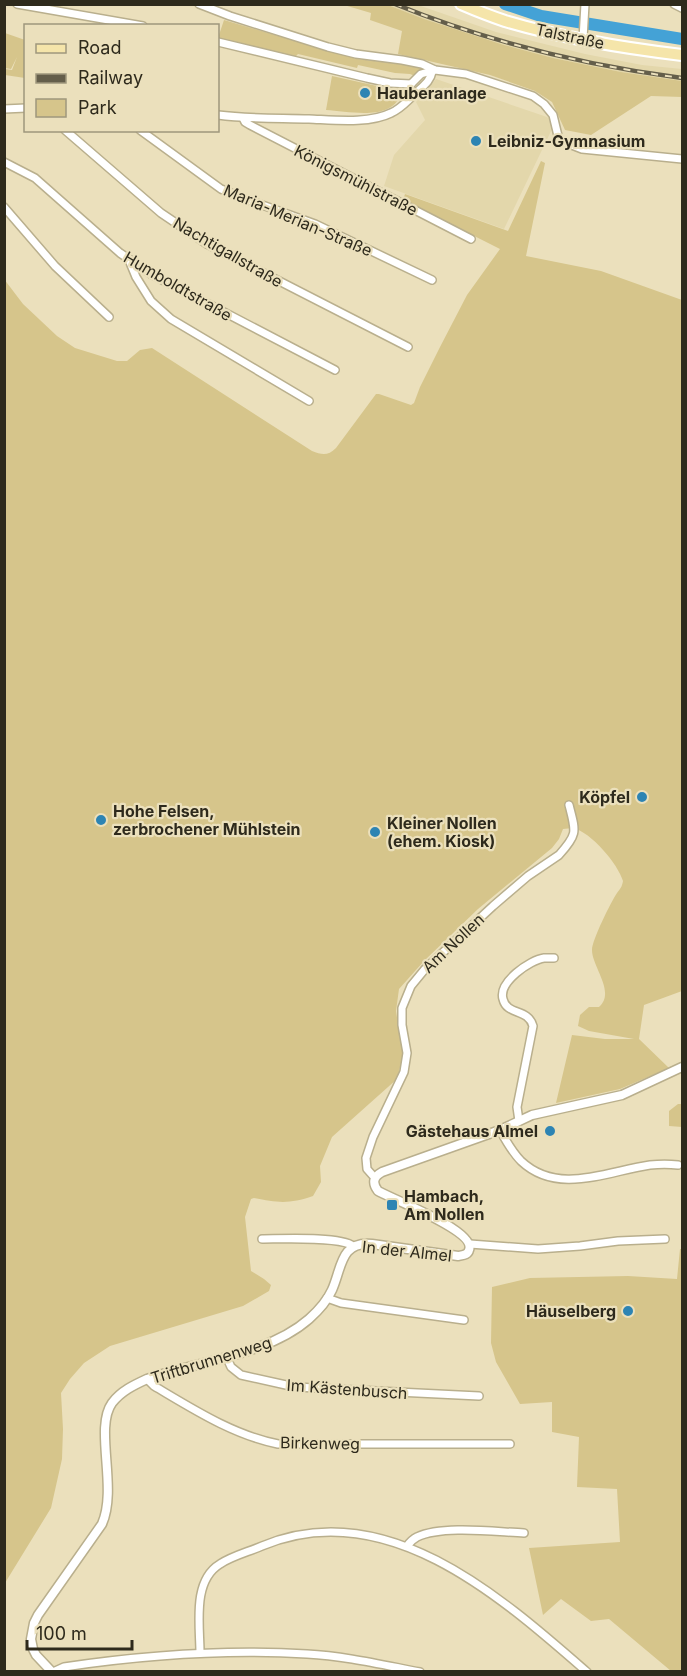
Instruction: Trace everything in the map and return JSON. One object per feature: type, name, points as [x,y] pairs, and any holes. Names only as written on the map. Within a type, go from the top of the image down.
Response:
[{"type":"main road","name":"Talstraße","points":[[461,4],[504,20],[583,30],[645,51],[682,55]]},
{"type":"street","points":[[17,4],[132,24]]},
{"type":"street","points":[[199,4],[328,47],[356,54],[422,64],[433,71]]},
{"type":"street","points":[[583,30],[585,4]]},
{"type":"street","points":[[674,4],[682,8]]},
{"type":"street","points":[[219,42],[400,84],[411,84],[421,74],[433,71],[466,74],[533,96],[549,109],[560,140],[568,145],[604,153],[682,159]]},
{"type":"street","points":[[219,115],[243,118],[351,120],[383,116],[402,107],[430,80],[433,71]]},
{"type":"street","points":[[411,84],[418,91]]},
{"type":"street","points":[[4,109],[24,108]]},
{"type":"street","name":"Königsmühlstraße","points":[[243,118],[250,125],[471,239]]},
{"type":"street","name":"Nachtigallstraße","points":[[67,132],[161,213],[207,244],[408,347]]},
{"type":"street","name":"Maria-Merian-Straße","points":[[143,132],[221,189],[315,224],[432,280]]},
{"type":"street","name":"Humboldtstraße","points":[[4,162],[35,178],[129,260],[172,286],[335,370]]},
{"type":"street","points":[[4,207],[55,266],[109,317]]},
{"type":"street","points":[[129,260],[136,277],[151,301],[171,320],[309,401]]},
{"type":"street","name":"Am Nollen","points":[[375,1178],[367,1169],[366,1158],[373,1137],[404,1072],[407,1053],[401,1017],[411,986],[425,969],[514,887],[559,855],[575,833],[569,805]]},
{"type":"street","points":[[519,1121],[517,1107],[533,1026],[527,1015],[513,1011],[505,1005],[503,989],[514,976],[530,964],[545,958],[554,958]]},
{"type":"street","points":[[375,1178],[388,1169],[501,1130],[532,1115],[622,1095],[682,1067]]},
{"type":"street","points":[[501,1130],[521,1161],[552,1178],[574,1180],[653,1164],[678,1165]]},
{"type":"street","name":"In der Almel","points":[[353,1246],[364,1243],[458,1256],[469,1250],[470,1244],[465,1237],[449,1226],[378,1191],[374,1183],[375,1178]]},
{"type":"street","points":[[262,1239],[336,1240],[353,1246]]},
{"type":"street","points":[[470,1244],[538,1249],[665,1239]]},
{"type":"street","name":"Triftbrunnenweg","points":[[54,1671],[36,1655],[33,1649],[31,1639],[34,1623],[106,1515],[108,1496],[105,1424],[113,1402],[126,1390],[147,1379],[263,1346],[288,1334],[310,1318],[327,1298],[346,1255],[353,1246]]},
{"type":"street","points":[[327,1298],[341,1303],[464,1320]]},
{"type":"street","name":"Im Kästenbusch","points":[[226,1356],[234,1371],[241,1375],[295,1387],[479,1395]]},
{"type":"street","name":"Birkenweg","points":[[147,1379],[154,1386],[216,1421],[278,1444],[510,1444]]},
{"type":"street","points":[[407,1546],[417,1537],[437,1532],[524,1533]]},
{"type":"street","points":[[200,1653],[202,1585],[220,1564],[277,1539],[311,1533],[356,1533],[407,1546],[444,1565],[497,1597],[587,1671]]},
{"type":"street","points":[[54,1671],[91,1663],[162,1655],[237,1652],[333,1656],[420,1671]]},
{"type":"shaded area","points":[[388,5],[418,5],[496,32],[585,54],[642,65],[682,69],[682,81],[621,72],[553,58],[504,45]]},
{"type":"shaded area","name":"Leibniz-Gymnasium","points":[[436,79],[547,117],[552,121],[553,127],[504,229],[384,186],[394,155],[425,120],[416,102]]},
{"type":"green space","points":[[344,5],[388,5],[504,45],[553,58],[621,72],[682,81],[682,97],[651,96],[591,135],[565,130],[552,102],[535,91],[490,75],[398,54],[402,31],[370,20],[371,13]]},
{"type":"green space","points":[[224,20],[357,59],[419,66],[421,69],[415,76],[358,65],[357,68],[298,54],[295,57],[219,38]]},
{"type":"green space","points":[[5,33],[24,40],[24,78],[5,75],[5,69],[12,70],[17,57],[11,69],[5,68]]},
{"type":"green space","name":"Hauberanlage","points":[[332,76],[399,91],[401,94],[396,103],[379,112],[357,113],[326,110]]},
{"type":"green space","points":[[541,161],[545,163],[526,256],[601,271],[682,300],[682,991],[644,1005],[639,1039],[669,1068],[620,1089],[556,1103],[572,1035],[605,1039],[634,1039],[589,1031],[578,1026],[580,1015],[589,1007],[599,1007],[604,1001],[604,987],[592,950],[602,921],[623,881],[616,866],[595,842],[573,828],[563,829],[552,848],[478,909],[424,961],[399,989],[396,1011],[403,1056],[397,1079],[332,1137],[320,1166],[321,1182],[313,1196],[284,1202],[251,1199],[245,1217],[251,1271],[271,1285],[269,1291],[243,1306],[110,1346],[84,1363],[70,1379],[61,1393],[62,1459],[51,1508],[5,1583],[4,279],[23,304],[57,336],[75,348],[117,361],[127,361],[140,350],[152,348],[312,451],[328,454],[336,448],[376,394],[411,405],[414,403],[467,295],[500,249],[403,200],[405,194],[508,231]]},
{"type":"green space","points":[[678,1104],[682,1104],[682,1127],[669,1126],[669,1111]]},
{"type":"green space","points":[[680,1249],[682,1249],[682,1670],[671,1671],[609,1619],[591,1621],[561,1599],[543,1615],[529,1548],[620,1542],[617,1489],[577,1487],[579,1437],[552,1432],[552,1402],[520,1404],[496,1362],[491,1343],[492,1287],[530,1278],[628,1276],[677,1279]]},
{"type":"waterway","points":[[505,4],[541,16],[682,39]]},
{"type":"railway","points":[[395,4],[501,41],[572,59],[682,78]]},
{"type":"place","name":"Hauberanlage","points":[[365,93]]},
{"type":"place","name":"Leibniz-Gymnasium","points":[[476,141]]},
{"type":"place","name":"Köpfel","points":[[642,797]]},
{"type":"place","name":"Hohe Felsen, zerbrochener Mühlstein","points":[[101,820]]},
{"type":"place","name":"Kleiner Nollen (ehem. Kiosk)","points":[[375,832]]},
{"type":"place","name":"Gästehaus Almel","points":[[550,1131]]},
{"type":"place","name":"Hambach, Am Nollen","points":[[392,1205]]},
{"type":"place","name":"Häuselberg","points":[[628,1311]]}]
